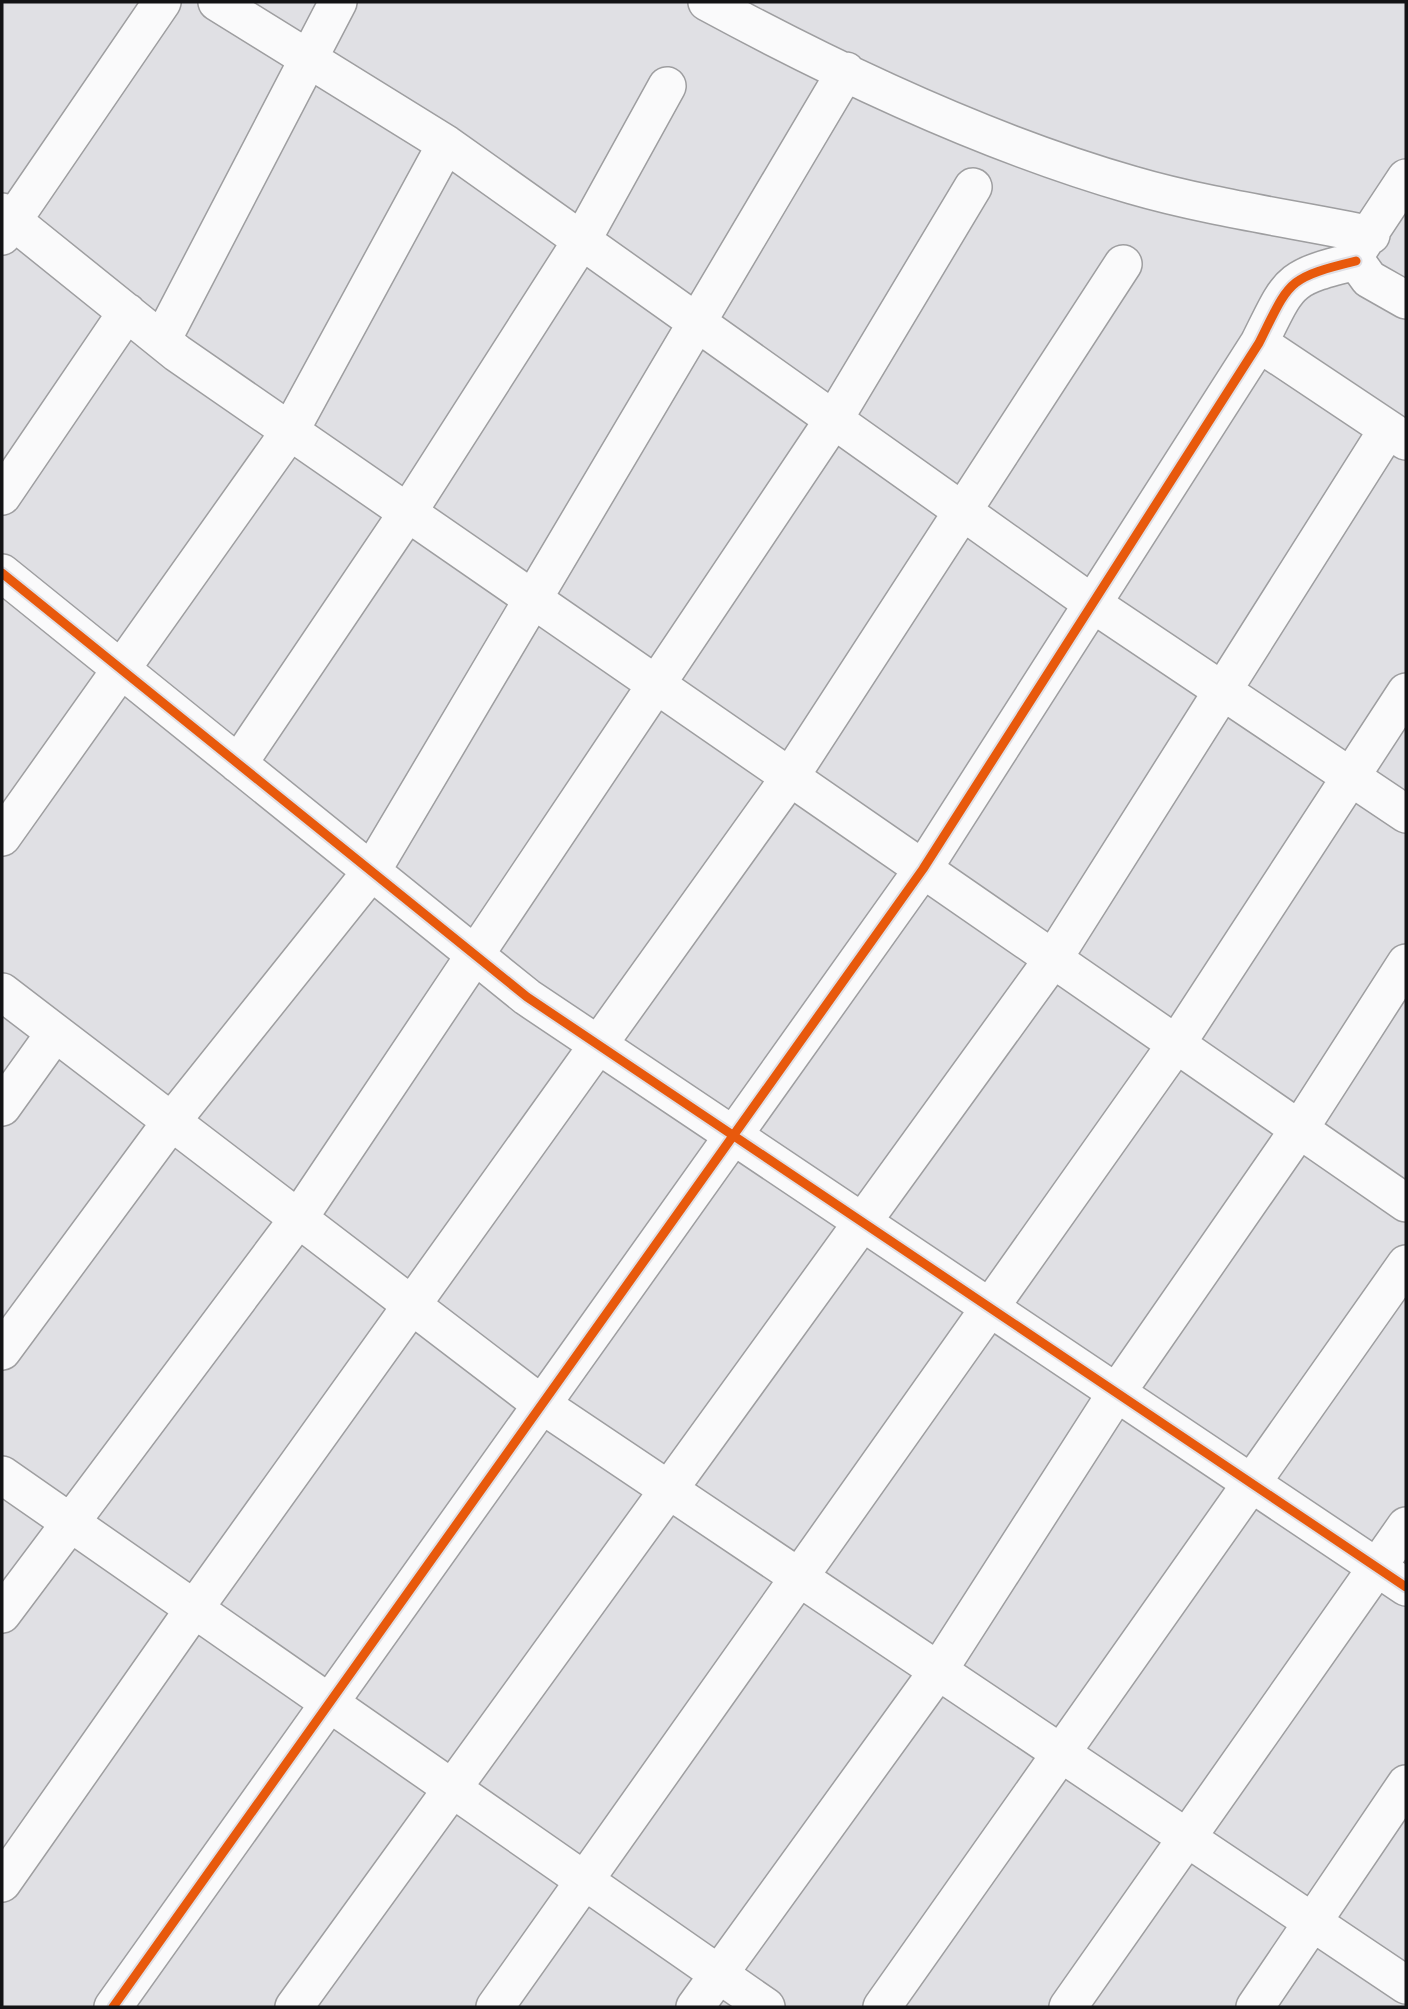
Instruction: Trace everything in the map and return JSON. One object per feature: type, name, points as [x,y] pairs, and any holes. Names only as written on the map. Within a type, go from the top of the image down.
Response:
[{"type":"street","points":[[162,2],[5,223],[162,340],[290,430],[1406,1203]]},
{"type":"street","points":[[217,2],[446,144],[1093,604],[1406,814]]},
{"type":"street","points":[[162,340],[338,2]]},
{"type":"street","points":[[707,2],[778,40],[1045,158],[1134,186],[1364,248]]},
{"type":"street","points":[[2,1351],[171,1122],[372,872],[846,71]]},
{"type":"street","points":[[238,764],[408,512],[582,240],[667,86]]},
{"type":"street","points":[[2,837],[290,430],[446,144]]},
{"type":"street","points":[[113,2007],[923,869],[1259,343],[1285,291],[1298,279],[1364,248],[1406,178]]},
{"type":"street","points":[[2,1614],[298,1219],[834,419],[974,187]]},
{"type":"street","points":[[1364,248],[1369,279],[1406,300]]},
{"type":"street","points":[[2,1884],[194,1609],[790,777],[1123,264]]},
{"type":"street","points":[[2,496],[127,312]]},
{"type":"street","points":[[294,2007],[1053,959],[1222,691],[1397,435],[1259,343]]},
{"type":"street","points":[[2,573],[527,997],[1392,1577]]},
{"type":"street","points":[[495,2007],[1177,1043],[1406,692]]},
{"type":"street","points":[[695,2007],[938,1671],[1117,1392],[1300,1128],[1406,963]]},
{"type":"street","points":[[2,992],[541,1404],[1406,1985]]},
{"type":"street","points":[[2,1107],[55,1033]]},
{"type":"street","points":[[881,2007],[1406,1264]]},
{"type":"street","points":[[2,1475],[766,2007]]},
{"type":"street","points":[[1068,2007],[1187,1838],[1392,1577],[1406,1526]]},
{"type":"street","points":[[1255,2007],[1406,1784]]},
{"type":"cycle path","points":[[113,2007],[923,869],[1259,343],[1285,294],[1303,278],[1356,261]]},
{"type":"cycle path","points":[[2,573],[527,997],[1406,1587]]}]
